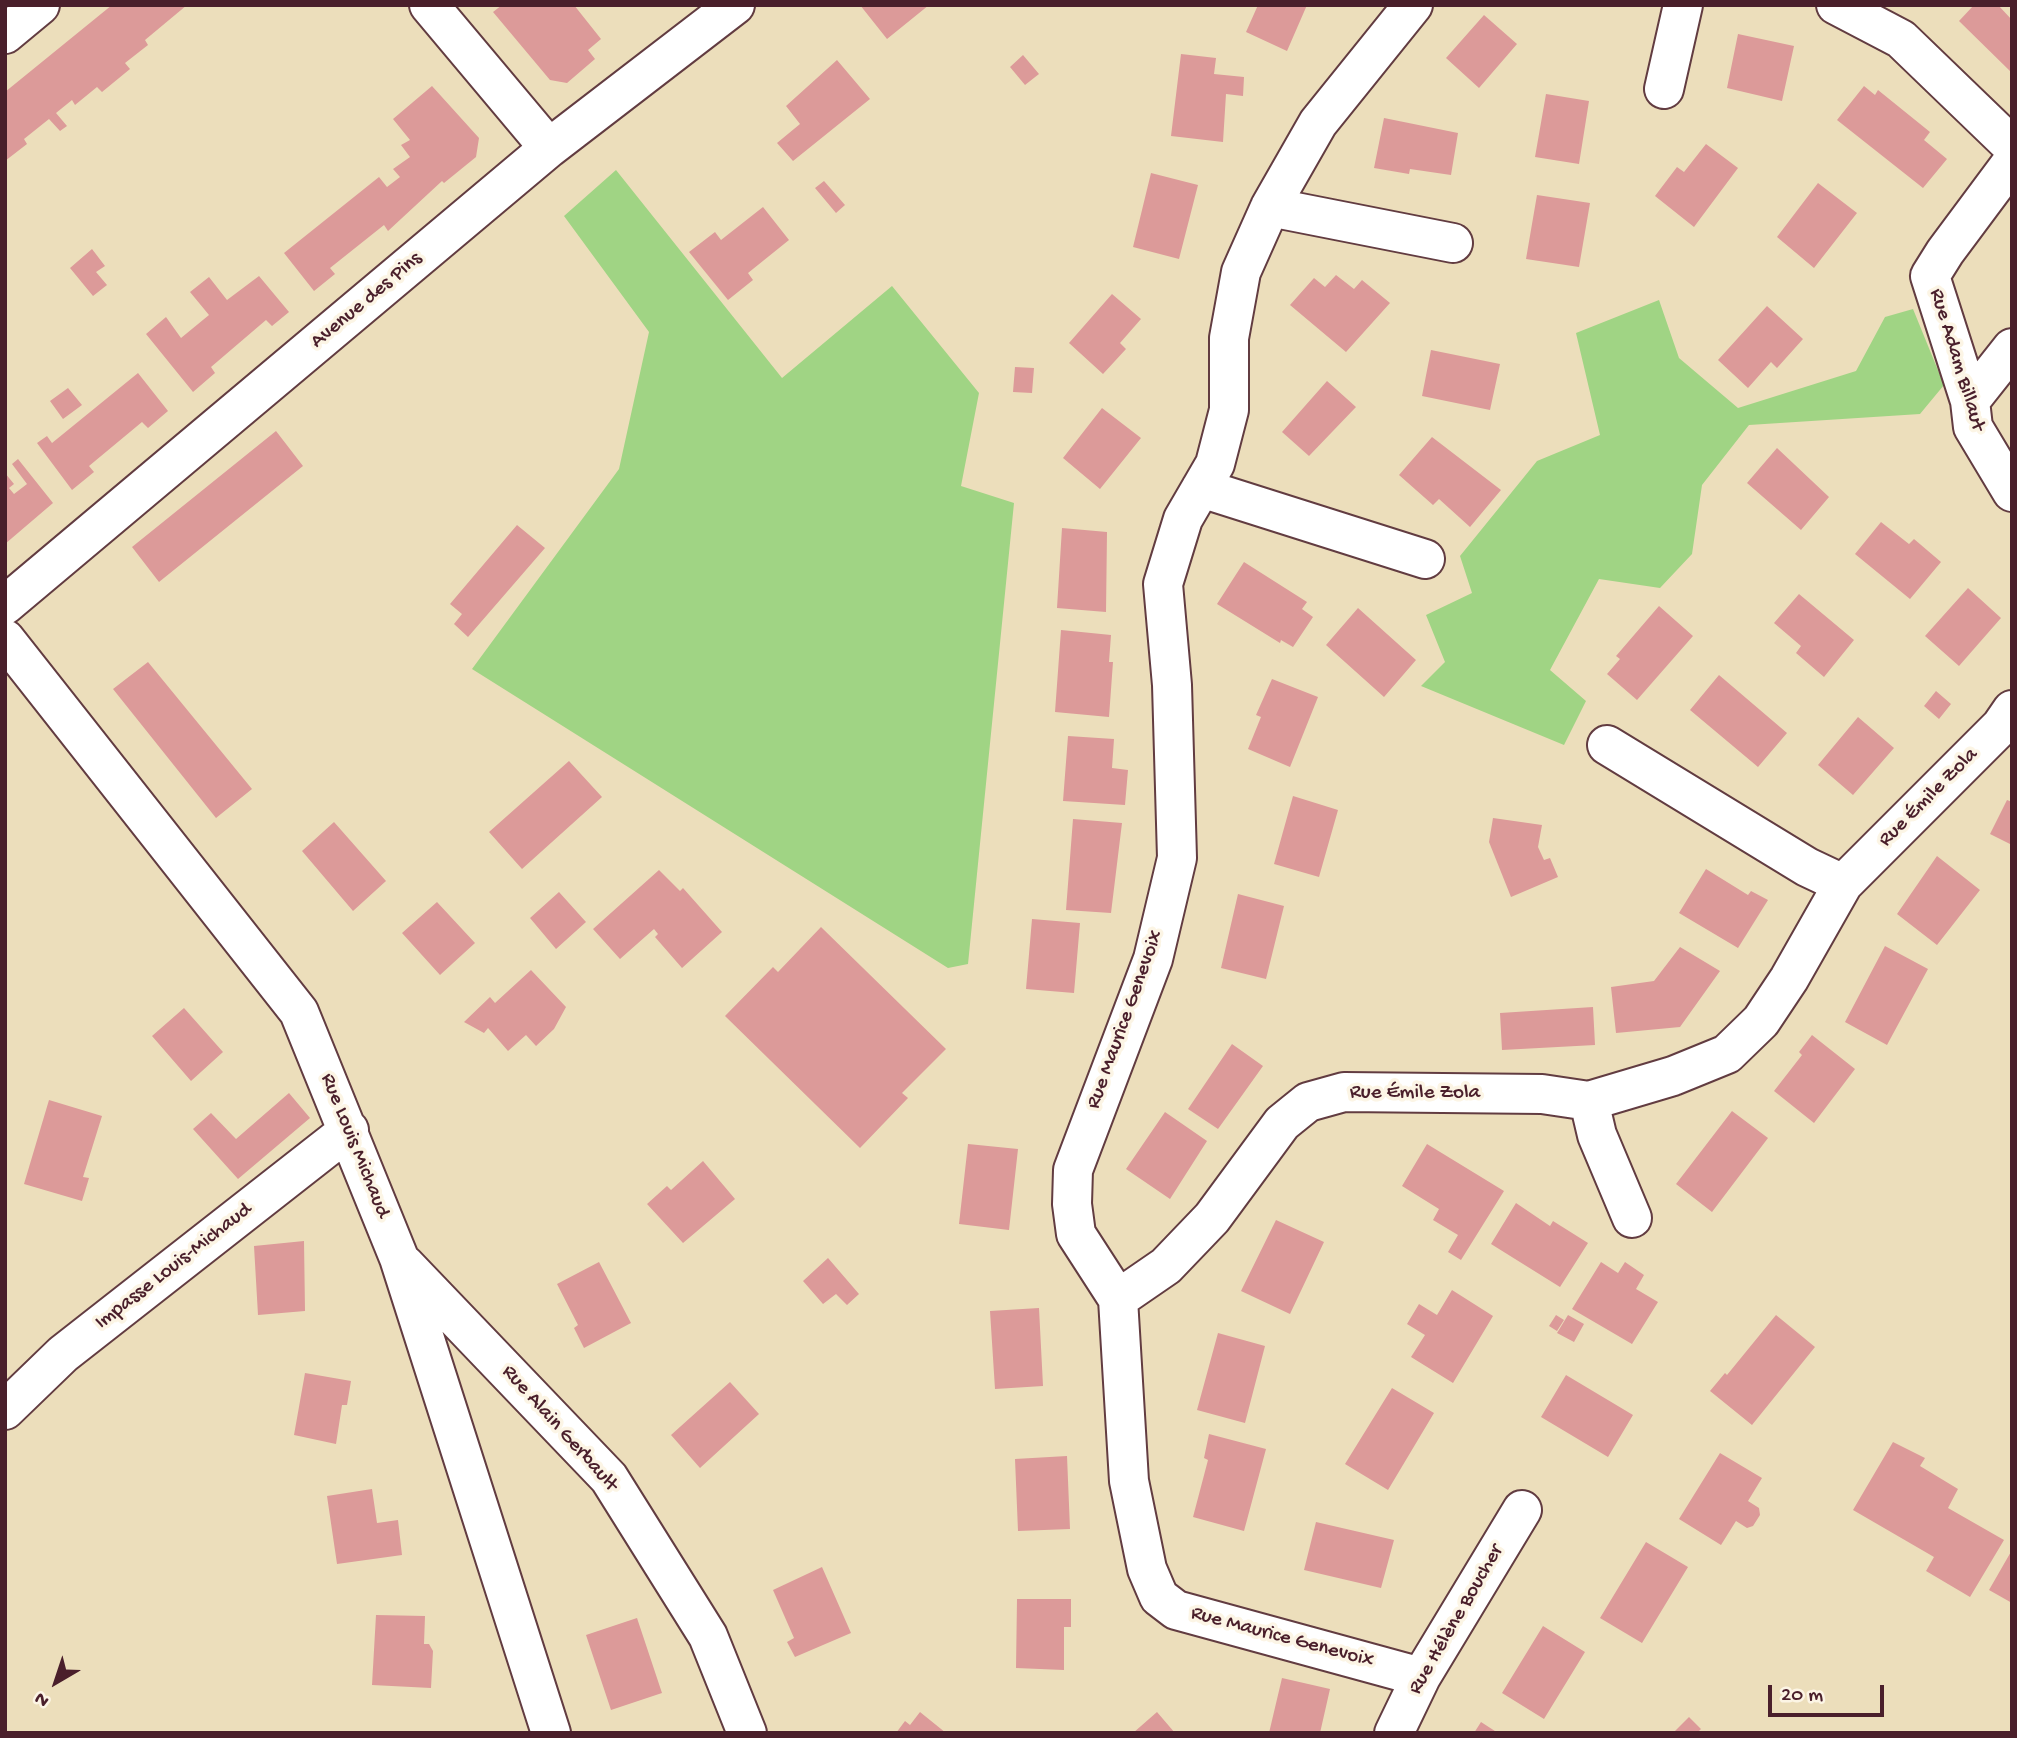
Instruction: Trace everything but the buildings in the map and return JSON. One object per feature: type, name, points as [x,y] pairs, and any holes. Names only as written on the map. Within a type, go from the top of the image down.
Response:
[{"type":"street","points":[[5,34],[40,5]]},
{"type":"street","points":[[429,5],[550,148]]},
{"type":"street","name":"Avenue des Pins","points":[[5,605],[550,148],[735,5]]},
{"type":"street","name":"Rue Maurice Genevoix","points":[[1413,5],[1318,123],[1270,207],[1241,272],[1229,338],[1229,410],[1215,464],[1183,519],[1163,584],[1172,685],[1177,858],[1153,959],[1073,1170],[1072,1204],[1076,1234],[1118,1299],[1129,1481],[1147,1569],[1158,1597],[1176,1610],[1421,1677]]},
{"type":"street","points":[[1664,89],[1683,5]]},
{"type":"street","points":[[1836,5],[1901,39],[2012,146]]},
{"type":"street","name":"Rue Adam Billaut","points":[[2012,162],[1930,276],[1970,401],[1973,427],[2012,492]]},
{"type":"street","points":[[1270,207],[1453,243]]},
{"type":"street","points":[[1970,401],[2012,348]]},
{"type":"street","points":[[1201,488],[1425,559]]},
{"type":"street","name":"Rue Louis Michaud","points":[[5,639],[299,1012],[399,1258],[551,1733]]},
{"type":"street","name":"Rue Émile Zola","points":[[1118,1299],[1166,1266],[1212,1218],[1282,1123],[1308,1102],[1344,1092],[1542,1094],[1589,1101],[1674,1076],[1727,1054],[1761,1021],[1789,979],[1843,884],[2001,726],[2012,710]]},
{"type":"street","points":[[1607,745],[1797,861],[1843,884]]},
{"type":"street","points":[[1589,1101],[1597,1135],[1632,1217]]},
{"type":"street","name":"Impasse Louis-Michaud","points":[[5,1410],[63,1354],[349,1130]]},
{"type":"street","name":"Rue Alain Gerbault","points":[[399,1258],[609,1478],[708,1636],[747,1733]]},
{"type":"street","name":"Rue Hélène Boucher","points":[[1394,1733],[1421,1677],[1522,1510]]},
{"type":"green space","points":[[616,170],[782,378],[892,286],[979,393],[961,486],[1014,503],[968,964],[948,968],[472,669],[619,469],[649,332],[564,216]]},
{"type":"green space","points":[[1659,300],[1679,358],[1738,408],[1856,371],[1885,317],[1913,309],[1944,385],[1920,414],[1749,425],[1702,485],[1692,554],[1660,588],[1599,579],[1550,670],[1586,701],[1564,745],[1421,686],[1445,662],[1426,615],[1472,593],[1460,556],[1537,461],[1600,435],[1576,333]]}]
